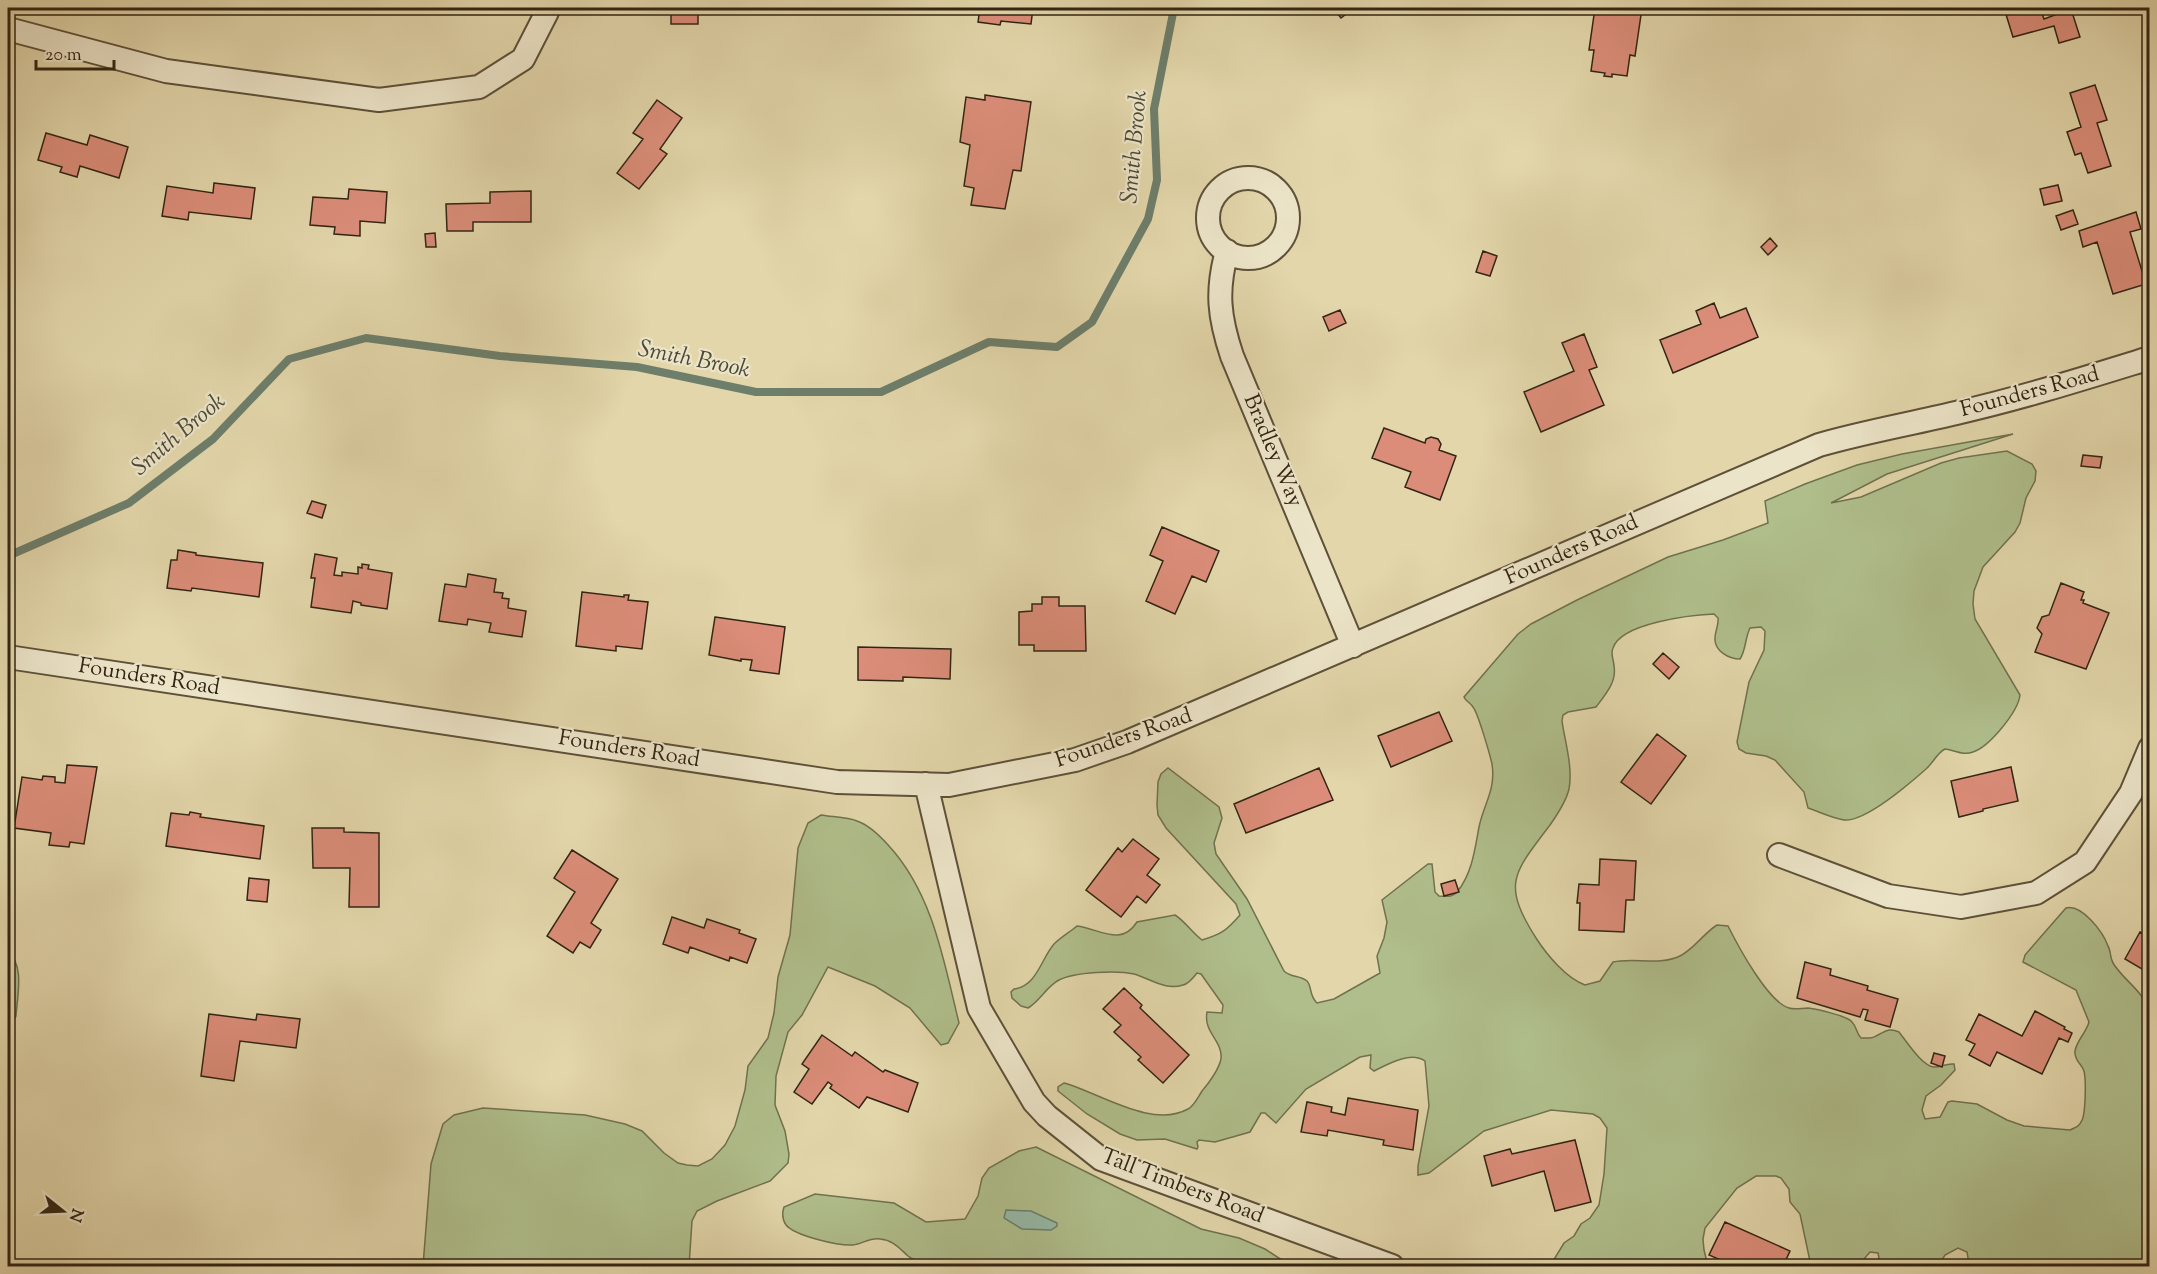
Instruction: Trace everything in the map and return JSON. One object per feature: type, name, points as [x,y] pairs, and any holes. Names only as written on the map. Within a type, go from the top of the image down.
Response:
[{"type":"street","points":[[8,29],[166,70],[379,100],[479,87],[523,59],[547,12],[546,8]]},
{"type":"street","name":"Bradley Way","points":[[1227,251],[1221,273],[1219,295],[1222,325],[1232,356],[1353,646]]},
{"type":"street","name":"Founders Road","points":[[8,657],[837,782],[949,785],[1075,760],[1149,734],[1818,445],[1955,414],[2035,393],[2150,358]]},
{"type":"street","points":[[1779,855],[1888,896],[1961,907],[2036,893],[2085,862],[2131,793],[2150,748]]},
{"type":"street","name":"Tall Timbers Road","points":[[926,784],[979,1008],[1034,1102],[1047,1116],[1101,1159],[1392,1266]]},
{"type":"shaded area","points":[[2013,434],[1887,474],[1831,503],[1861,497],[1941,463],[1959,458],[2007,451],[2032,464],[2036,471],[2035,481],[2026,498],[2020,523],[2015,532],[1983,567],[1974,591],[1975,619],[2020,695],[2008,719],[1987,743],[1980,749],[1969,753],[1945,749],[1910,783],[1864,815],[1844,820],[1830,816],[1808,808],[1804,792],[1775,760],[1739,749],[1737,742],[1749,682],[1764,650],[1765,631],[1761,627],[1750,628],[1740,659],[1727,656],[1717,647],[1715,638],[1718,618],[1714,614],[1690,616],[1642,627],[1619,639],[1613,648],[1614,677],[1610,688],[1596,707],[1563,715],[1569,763],[1569,789],[1558,813],[1521,867],[1516,879],[1518,904],[1540,945],[1564,972],[1585,985],[1600,981],[1613,962],[1672,959],[1685,953],[1717,925],[1728,926],[1754,972],[1781,1004],[1791,1009],[1808,1008],[1845,1017],[1854,1024],[1861,1038],[1873,1038],[1892,1030],[1899,1032],[1915,1053],[1929,1066],[1954,1064],[1955,1070],[1941,1085],[1926,1096],[1922,1110],[1925,1119],[1940,1117],[1948,1102],[1952,1101],[1977,1104],[2024,1126],[2070,1130],[2080,1124],[2084,1113],[2085,1075],[2075,1051],[2089,1022],[2076,990],[2023,962],[2025,955],[2066,908],[2079,910],[2102,934],[2113,963],[2143,998],[2149,1012],[2149,1266],[1967,1266],[1967,1252],[1958,1248],[1945,1255],[1938,1266],[1877,1266],[1878,1253],[1870,1252],[1858,1266],[1811,1266],[1800,1214],[1790,1202],[1789,1189],[1781,1178],[1776,1176],[1756,1176],[1737,1188],[1705,1228],[1703,1239],[1708,1266],[1553,1266],[1553,1261],[1564,1243],[1574,1236],[1581,1224],[1590,1218],[1599,1205],[1607,1128],[1600,1118],[1593,1114],[1551,1110],[1484,1131],[1429,1173],[1418,1175],[1429,1106],[1425,1061],[1419,1058],[1399,1060],[1374,1071],[1370,1068],[1371,1055],[1360,1057],[1306,1089],[1276,1123],[1265,1113],[1261,1113],[1250,1132],[1215,1142],[1199,1140],[1197,1149],[1165,1139],[1137,1140],[1120,1134],[1087,1114],[1058,1091],[1058,1087],[1064,1083],[1142,1112],[1158,1115],[1174,1114],[1192,1106],[1220,1063],[1221,1053],[1210,1031],[1207,1012],[1222,1013],[1223,1005],[1201,974],[1197,973],[1183,985],[1170,986],[1127,973],[1085,974],[1059,980],[1028,1008],[1021,1006],[1012,998],[1011,992],[1028,983],[1054,944],[1077,926],[1117,935],[1124,934],[1137,922],[1175,915],[1202,940],[1224,931],[1240,915],[1236,904],[1166,828],[1158,815],[1158,782],[1161,774],[1168,768],[1219,807],[1222,818],[1214,843],[1216,854],[1247,899],[1284,971],[1307,981],[1317,1003],[1334,999],[1380,973],[1377,956],[1387,922],[1382,900],[1428,864],[1432,864],[1435,892],[1439,896],[1453,895],[1462,885],[1472,861],[1493,773],[1478,717],[1464,697],[1518,634],[1531,624],[1577,600],[1668,557],[1768,523],[1765,501],[1805,484],[1857,465],[1902,454]]},
{"type":"shaded area","points":[[821,815],[853,820],[870,828],[889,846],[916,885],[935,930],[959,1023],[948,1043],[941,1045],[910,1008],[875,986],[828,967],[802,1015],[788,1032],[776,1076],[775,1105],[785,1131],[789,1154],[788,1163],[770,1181],[697,1211],[692,1221],[689,1266],[423,1266],[431,1164],[443,1124],[454,1115],[483,1108],[585,1115],[625,1124],[642,1131],[664,1153],[678,1163],[687,1165],[698,1166],[712,1159],[725,1145],[735,1126],[745,1090],[748,1066],[768,1038],[774,1013],[778,977],[790,935],[798,848],[808,823]]},
{"type":"shaded area","points":[[8,953],[17,965],[19,982],[16,1016],[8,1025]]},
{"type":"shaded area","points":[[1036,1147],[1201,1229],[1239,1238],[1265,1249],[1291,1266],[929,1266],[910,1257],[889,1241],[873,1239],[853,1245],[828,1242],[798,1233],[786,1225],[784,1220],[784,1207],[815,1194],[894,1203],[926,1222],[965,1219],[978,1196],[982,1178],[989,1168],[1019,1151]]},
{"type":"shaded area","points":[[1006,1210],[1031,1211],[1057,1223],[1057,1226],[1051,1230],[1022,1229],[1004,1218]]},
{"type":"shaded area","points":[[795,1260],[848,1263],[852,1266],[789,1266]]},
{"type":"building","points":[[671,8],[698,8],[698,24],[671,24]]},
{"type":"building","points":[[980,8],[1033,8],[1031,24],[1001,21],[1000,25],[978,22]]},
{"type":"building","points":[[1333,8],[1354,8],[1341,18]]},
{"type":"building","points":[[1595,8],[1642,8],[1635,56],[1630,55],[1627,76],[1612,74],[1612,77],[1604,76],[1605,73],[1591,71],[1594,50],[1589,50]]},
{"type":"building","points":[[2004,8],[2040,8],[2044,19],[2071,9],[2080,37],[2059,43],[2054,26],[2013,37]]},
{"type":"building","points":[[2095,85],[2107,120],[2097,123],[2111,166],[2088,173],[2081,153],[2075,155],[2067,132],[2081,127],[2070,93]]},
{"type":"building","points":[[985,95],[1031,102],[1021,171],[1013,170],[1005,209],[971,205],[974,188],[964,186],[970,145],[960,142],[966,97],[985,100]]},
{"type":"building","points":[[657,100],[682,118],[660,149],[667,154],[639,189],[617,173],[643,139],[633,133]]},
{"type":"building","points":[[46,133],[87,145],[90,135],[128,147],[119,178],[80,166],[77,177],[60,172],[62,167],[38,160]]},
{"type":"building","points":[[214,183],[255,188],[251,219],[189,212],[188,220],[162,216],[167,186],[213,193]]},
{"type":"building","points":[[2058,185],[2062,201],[2044,205],[2040,189]]},
{"type":"building","points":[[349,189],[387,192],[385,223],[360,221],[360,236],[334,234],[335,227],[310,225],[313,197],[348,199]]},
{"type":"building","points":[[531,191],[531,222],[473,222],[473,231],[447,231],[446,204],[490,203],[490,192]]},
{"type":"building","points":[[2073,210],[2078,224],[2061,230],[2056,216]]},
{"type":"building","points":[[2136,212],[2141,229],[2130,232],[2146,284],[2113,294],[2097,242],[2083,247],[2079,231]]},
{"type":"building","points":[[435,233],[436,247],[426,247],[425,234]]},
{"type":"building","points":[[1770,238],[1777,246],[1768,255],[1761,247]]},
{"type":"building","points":[[1483,251],[1497,256],[1490,276],[1476,272]]},
{"type":"building","points":[[1714,303],[1720,318],[1746,308],[1758,337],[1673,373],[1660,340],[1701,324],[1696,311]]},
{"type":"building","points":[[1340,310],[1346,323],[1329,331],[1323,317]]},
{"type":"building","points":[[1584,334],[1597,367],[1589,370],[1604,405],[1541,432],[1524,392],[1574,371],[1562,343]]},
{"type":"building","points":[[1384,428],[1425,443],[1426,439],[1431,437],[1438,439],[1441,444],[1439,450],[1456,456],[1440,500],[1405,487],[1411,472],[1372,458]]},
{"type":"building","points":[[2083,455],[2102,457],[2100,468],[2081,466]]},
{"type":"building","points":[[312,501],[326,505],[322,518],[307,513]]},
{"type":"building","points":[[1162,527],[1219,551],[1206,582],[1192,576],[1175,614],[1146,601],[1163,561],[1150,555]]},
{"type":"building","points":[[178,550],[196,553],[196,555],[263,563],[259,597],[192,588],[191,591],[167,588],[171,560],[177,560]]},
{"type":"building","points":[[315,554],[337,558],[334,575],[342,576],[342,572],[358,574],[358,567],[362,568],[362,564],[369,565],[368,569],[392,573],[387,609],[361,605],[353,601],[351,613],[311,607],[315,578],[311,578]]},
{"type":"building","points":[[468,574],[496,579],[494,592],[503,593],[502,598],[509,599],[508,608],[526,611],[522,637],[489,632],[491,623],[468,619],[467,625],[439,621],[445,584],[466,587]]},
{"type":"building","points":[[2061,583],[2084,592],[2081,600],[2084,600],[2083,603],[2109,613],[2086,669],[2035,652],[2042,634],[2037,628],[2042,617],[2049,615]]},
{"type":"building","points":[[582,592],[624,597],[624,595],[629,595],[628,600],[648,602],[642,649],[616,646],[616,651],[576,646]]},
{"type":"building","points":[[1042,597],[1059,597],[1059,606],[1085,606],[1086,651],[1034,651],[1034,645],[1019,645],[1019,612],[1032,611],[1032,604],[1042,604]]},
{"type":"building","points":[[715,617],[785,627],[779,674],[750,670],[752,660],[741,659],[741,661],[709,655]]},
{"type":"building","points":[[858,647],[951,649],[950,679],[903,677],[903,681],[858,680]]},
{"type":"building","points":[[1663,653],[1679,667],[1669,679],[1653,664]]},
{"type":"building","points":[[1439,712],[1452,741],[1391,767],[1378,736]]},
{"type":"building","points":[[1657,734],[1686,756],[1651,804],[1621,782]]},
{"type":"building","points":[[67,765],[97,767],[84,844],[70,842],[69,847],[49,845],[51,833],[14,828],[22,777],[42,780],[43,776],[55,777],[55,782],[65,783]]},
{"type":"building","points":[[2011,767],[2018,801],[1959,817],[1951,781]]},
{"type":"building","points":[[1319,768],[1333,800],[1246,833],[1234,804]]},
{"type":"building","points":[[190,812],[201,814],[200,817],[264,826],[260,859],[166,846],[171,813],[189,815]]},
{"type":"building","points":[[312,828],[344,828],[344,832],[379,833],[379,907],[349,907],[350,868],[313,868]]},
{"type":"building","points":[[1133,839],[1159,859],[1147,875],[1160,885],[1146,903],[1137,896],[1121,917],[1086,890],[1118,848],[1122,852]]},
{"type":"building","points":[[572,850],[618,879],[591,923],[601,930],[590,948],[580,942],[573,953],[547,936],[575,892],[554,878]]},
{"type":"building","points":[[1600,859],[1636,861],[1634,900],[1626,900],[1624,932],[1579,930],[1580,903],[1577,903],[1579,884],[1599,885]]},
{"type":"building","points":[[249,878],[269,880],[267,902],[247,900]]},
{"type":"building","points":[[1455,880],[1459,892],[1444,896],[1441,884]]},
{"type":"building","points":[[672,917],[704,928],[707,919],[740,930],[739,933],[756,939],[747,963],[730,957],[729,961],[690,947],[688,953],[663,944]]},
{"type":"building","points":[[2140,932],[2150,938],[2150,971],[2147,972],[2125,959]]},
{"type":"building","points":[[1805,962],[1831,969],[1830,975],[1868,986],[1867,990],[1898,999],[1890,1027],[1865,1020],[1868,1010],[1863,1009],[1860,1017],[1797,998]]},
{"type":"building","points":[[1124,988],[1142,1005],[1140,1008],[1189,1055],[1163,1083],[1138,1060],[1141,1057],[1114,1032],[1121,1025],[1103,1009]]},
{"type":"building","points":[[2035,1011],[2072,1033],[2068,1042],[2059,1038],[2042,1074],[1997,1052],[1990,1066],[1969,1055],[1975,1044],[1966,1040],[1979,1014],[2022,1036]]},
{"type":"building","points":[[209,1014],[256,1020],[257,1014],[300,1019],[296,1048],[240,1041],[234,1081],[201,1076]]},
{"type":"building","points":[[822,1035],[852,1056],[855,1052],[883,1072],[885,1070],[918,1083],[908,1112],[867,1097],[859,1108],[830,1088],[832,1085],[828,1082],[812,1104],[794,1092],[809,1069],[802,1064]]},
{"type":"building","points":[[1934,1053],[1945,1056],[1942,1067],[1931,1063]]},
{"type":"building","points":[[1348,1098],[1418,1110],[1413,1150],[1383,1145],[1384,1140],[1328,1130],[1327,1136],[1301,1132],[1307,1102],[1332,1107],[1331,1112],[1345,1115]]},
{"type":"building","points":[[1575,1140],[1591,1202],[1555,1211],[1544,1171],[1492,1186],[1484,1156],[1510,1149],[1512,1154]]},
{"type":"building","points":[[1725,1222],[1790,1251],[1783,1266],[1734,1266],[1709,1255]]},
{"type":"waterway","name":"Smith Brook","points":[[8,556],[129,503],[213,439],[289,359],[366,338],[500,356],[637,367],[756,392],[881,392],[989,342],[1057,347],[1092,322],[1148,219],[1157,180],[1154,109],[1174,8]]}]
